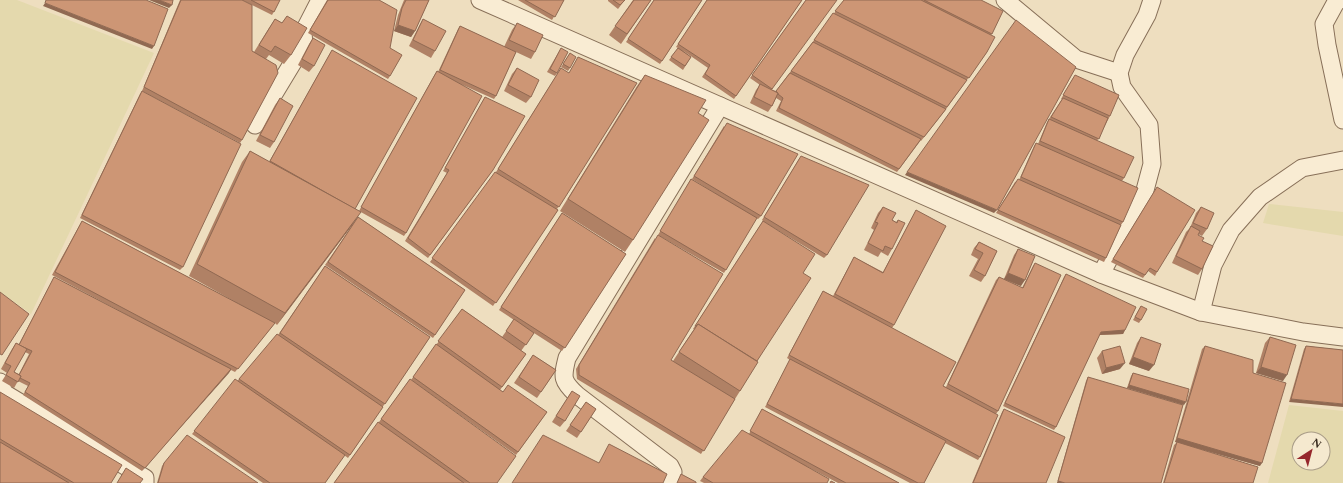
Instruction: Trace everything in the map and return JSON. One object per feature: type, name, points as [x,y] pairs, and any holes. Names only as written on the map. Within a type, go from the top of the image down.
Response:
[{"type":"street","points":[[255,125],[304,44],[303,33],[320,0]]},
{"type":"street","points":[[480,0],[1101,274],[1200,312],[1303,332],[1343,337]]},
{"type":"street","points":[[1005,0],[1076,59],[1119,73]]},
{"type":"street","points":[[1101,274],[1144,194],[1152,164],[1149,124],[1122,87],[1119,73],[1125,55],[1147,15],[1152,0]]},
{"type":"street","points":[[1340,0],[1336,2],[1324,24],[1343,120]]},
{"type":"street","points":[[669,483],[673,472],[670,466],[577,395],[567,385],[563,373],[567,358],[720,106]]},
{"type":"street","points":[[1200,312],[1213,265],[1231,230],[1260,197],[1302,168],[1343,160]]},
{"type":"street","points":[[0,382],[4,393],[145,478],[145,483]]},
{"type":"shaded area","points":[[0,0],[17,0],[154,53],[31,314],[0,292]]},
{"type":"shaded area","points":[[1269,204],[1343,212],[1343,236],[1263,223]]},
{"type":"shaded area","points":[[1289,405],[1343,411],[1343,483],[1268,483]]},
{"type":"building","points":[[46,0],[146,0],[168,9],[154,46],[45,3]]},
{"type":"building","points":[[159,0],[173,0],[172,5]]},
{"type":"building","points":[[181,0],[242,0],[252,5],[252,51],[276,65],[278,73],[242,140],[144,87]]},
{"type":"building","points":[[251,0],[280,0],[274,12]]},
{"type":"building","points":[[328,0],[379,0],[397,10],[390,48],[402,55],[390,76],[310,30]]},
{"type":"building","points":[[406,0],[429,0],[415,31],[398,25],[402,8]]},
{"type":"building","points":[[525,0],[564,0],[555,17]]},
{"type":"building","points":[[613,0],[625,0],[620,5]]},
{"type":"building","points":[[634,0],[651,0],[627,34],[615,26]]},
{"type":"building","points":[[654,0],[702,0],[662,61],[628,39]]},
{"type":"building","points":[[707,0],[802,0],[736,96],[705,74],[710,65],[678,44]]},
{"type":"building","points":[[806,0],[837,0],[772,89],[752,75]]},
{"type":"building","points":[[844,0],[921,0],[995,37],[987,52],[969,78],[835,11]]},
{"type":"building","points":[[924,0],[981,0],[1003,11],[992,34]]},
{"type":"building","points":[[833,13],[967,80],[947,107],[814,40]]},
{"type":"building","points":[[287,16],[307,28],[291,55],[275,46],[271,52],[259,45],[275,19],[282,23]]},
{"type":"building","points":[[423,19],[446,31],[435,51],[413,40]]},
{"type":"building","points":[[1016,20],[1076,67],[997,210],[907,172]]},
{"type":"building","points":[[517,23],[543,35],[535,52],[509,40]]},
{"type":"building","points":[[460,26],[516,52],[496,96],[440,70]]},
{"type":"building","points":[[313,38],[325,45],[314,66],[302,59]]},
{"type":"building","points":[[813,42],[946,109],[924,137],[791,71]]},
{"type":"building","points":[[561,48],[568,52],[557,73],[550,69]]},
{"type":"building","points":[[678,48],[691,57],[685,66],[671,57]]},
{"type":"building","points":[[332,50],[417,98],[355,209],[270,161]]},
{"type":"building","points":[[570,53],[576,57],[570,68],[563,64]]},
{"type":"building","points":[[578,57],[637,83],[559,207],[498,169],[561,68],[569,73]]},
{"type":"building","points":[[517,68],[539,80],[531,97],[508,85]]},
{"type":"building","points":[[437,71],[482,96],[406,233],[361,207]]},
{"type":"building","points":[[790,73],[921,139],[899,169],[779,108],[783,98],[776,91]]},
{"type":"building","points":[[645,75],[706,100],[698,113],[709,120],[633,240],[568,199]]},
{"type":"building","points":[[1075,75],[1119,95],[1110,116],[1063,95]]},
{"type":"building","points":[[760,84],[778,93],[772,106],[754,97]]},
{"type":"building","points":[[142,91],[241,144],[183,267],[82,215]]},
{"type":"building","points":[[485,97],[525,116],[493,170],[430,255],[408,238],[449,170],[445,168]]},
{"type":"building","points":[[280,98],[293,106],[274,142],[260,135]]},
{"type":"building","points":[[1063,98],[1108,118],[1099,139],[1051,117]]},
{"type":"building","points":[[1049,119],[1134,157],[1124,178],[1040,141]]},
{"type":"building","points":[[727,123],[798,154],[761,216],[694,176]]},
{"type":"building","points":[[1036,143],[1138,188],[1123,222],[1021,177]]},
{"type":"building","points":[[250,151],[361,212],[285,313],[197,264]]},
{"type":"building","points":[[801,156],[869,185],[827,255],[764,217]]},
{"type":"building","points":[[495,172],[558,210],[496,303],[432,258]]},
{"type":"building","points":[[691,179],[757,218],[726,270],[660,231]]},
{"type":"building","points":[[1018,179],[1121,225],[1106,258],[998,210]]},
{"type":"building","points":[[1157,187],[1195,210],[1157,272],[1150,268],[1145,275],[1113,259]]},
{"type":"building","points":[[883,207],[896,213],[892,220],[897,223],[898,220],[905,223],[892,249],[885,246],[883,251],[868,243],[878,223],[875,222]]},
{"type":"building","points":[[1201,207],[1214,213],[1207,229],[1193,223]]},
{"type":"building","points":[[916,210],[946,226],[894,325],[835,294],[854,257],[883,273]]},
{"type":"building","points":[[562,213],[626,254],[565,348],[501,307]]},
{"type":"building","points":[[358,217],[465,290],[435,335],[328,262]]},
{"type":"building","points":[[82,221],[275,323],[238,369],[55,272]]},
{"type":"building","points":[[763,221],[815,254],[803,273],[811,278],[757,361],[698,324],[695,326]]},
{"type":"building","points":[[1191,226],[1200,231],[1198,235],[1204,238],[1202,241],[1213,246],[1202,269],[1176,256]]},
{"type":"building","points":[[658,235],[723,274],[671,360],[735,399],[704,451],[579,375],[579,365]]},
{"type":"building","points":[[979,242],[997,251],[985,276],[974,270],[983,253],[975,249]]},
{"type":"building","points":[[1018,249],[1035,256],[1025,280],[1008,273]]},
{"type":"building","points":[[1035,263],[1061,275],[998,411],[948,384],[999,277],[1023,288]]},
{"type":"building","points":[[325,266],[430,337],[385,404],[280,333]]},
{"type":"building","points":[[1066,274],[1136,307],[1125,330],[1101,332],[1056,427],[1005,403]]},
{"type":"building","points":[[54,277],[231,369],[145,468],[25,392],[30,383],[20,378],[21,376],[19,375],[32,351],[19,345]]},
{"type":"building","points":[[823,291],[956,362],[943,386],[998,415],[980,457],[789,355]]},
{"type":"building","points":[[0,292],[29,314],[2,355],[0,354]]},
{"type":"building","points":[[1141,306],[1147,309],[1141,320],[1135,317]]},
{"type":"building","points":[[462,309],[526,354],[502,387],[438,341]]},
{"type":"building","points":[[514,319],[534,333],[526,345],[506,331]]},
{"type":"building","points":[[698,324],[758,362],[740,391],[679,352]]},
{"type":"building","points":[[277,334],[383,407],[350,455],[239,379]]},
{"type":"building","points":[[1141,337],[1161,344],[1154,365],[1133,357]]},
{"type":"building","points":[[1270,337],[1296,345],[1287,375],[1261,367]]},
{"type":"building","points":[[16,343],[27,349],[14,372],[21,376],[18,382],[6,375],[11,366],[5,363]]},
{"type":"building","points":[[436,344],[503,392],[508,385],[547,412],[518,452],[413,377]]},
{"type":"building","points":[[1120,346],[1125,363],[1106,368],[1102,351]]},
{"type":"building","points":[[1205,346],[1253,360],[1253,373],[1286,383],[1262,463],[1177,438]]},
{"type":"building","points":[[1306,346],[1343,350],[1343,404],[1291,399]]},
{"type":"building","points":[[533,355],[556,370],[541,392],[519,377]]},
{"type":"building","points":[[790,359],[946,441],[924,483],[918,483],[767,404]]},
{"type":"building","points":[[1133,373],[1189,389],[1186,402],[1129,385]]},
{"type":"building","points":[[1088,377],[1183,405],[1161,483],[1065,483],[1058,481]]},
{"type":"building","points":[[235,379],[345,455],[325,483],[270,483],[194,431]]},
{"type":"building","points":[[410,379],[516,456],[497,483],[470,483],[381,419]]},
{"type":"building","points":[[572,391],[580,396],[565,421],[556,416]]},
{"type":"building","points":[[0,392],[122,465],[111,483],[74,483],[0,439]]},
{"type":"building","points":[[586,402],[596,409],[581,432],[570,425]]},
{"type":"building","points":[[762,409],[899,483],[846,483],[750,431]]},
{"type":"building","points":[[1004,409],[1065,437],[1046,483],[973,483]]},
{"type":"building","points":[[378,422],[464,483],[334,483]]},
{"type":"building","points":[[742,430],[829,479],[827,483],[713,483],[703,477]]},
{"type":"building","points":[[187,435],[258,483],[158,483],[164,463]]},
{"type":"building","points":[[543,435],[599,463],[609,444],[667,474],[663,483],[512,483]]},
{"type":"building","points":[[0,442],[69,483],[0,483]]},
{"type":"building","points":[[1177,442],[1258,467],[1253,483],[1164,483]]},
{"type":"building","points":[[126,468],[143,479],[140,483],[117,483]]},
{"type":"building","points":[[681,474],[696,482],[696,483],[677,483]]}]
